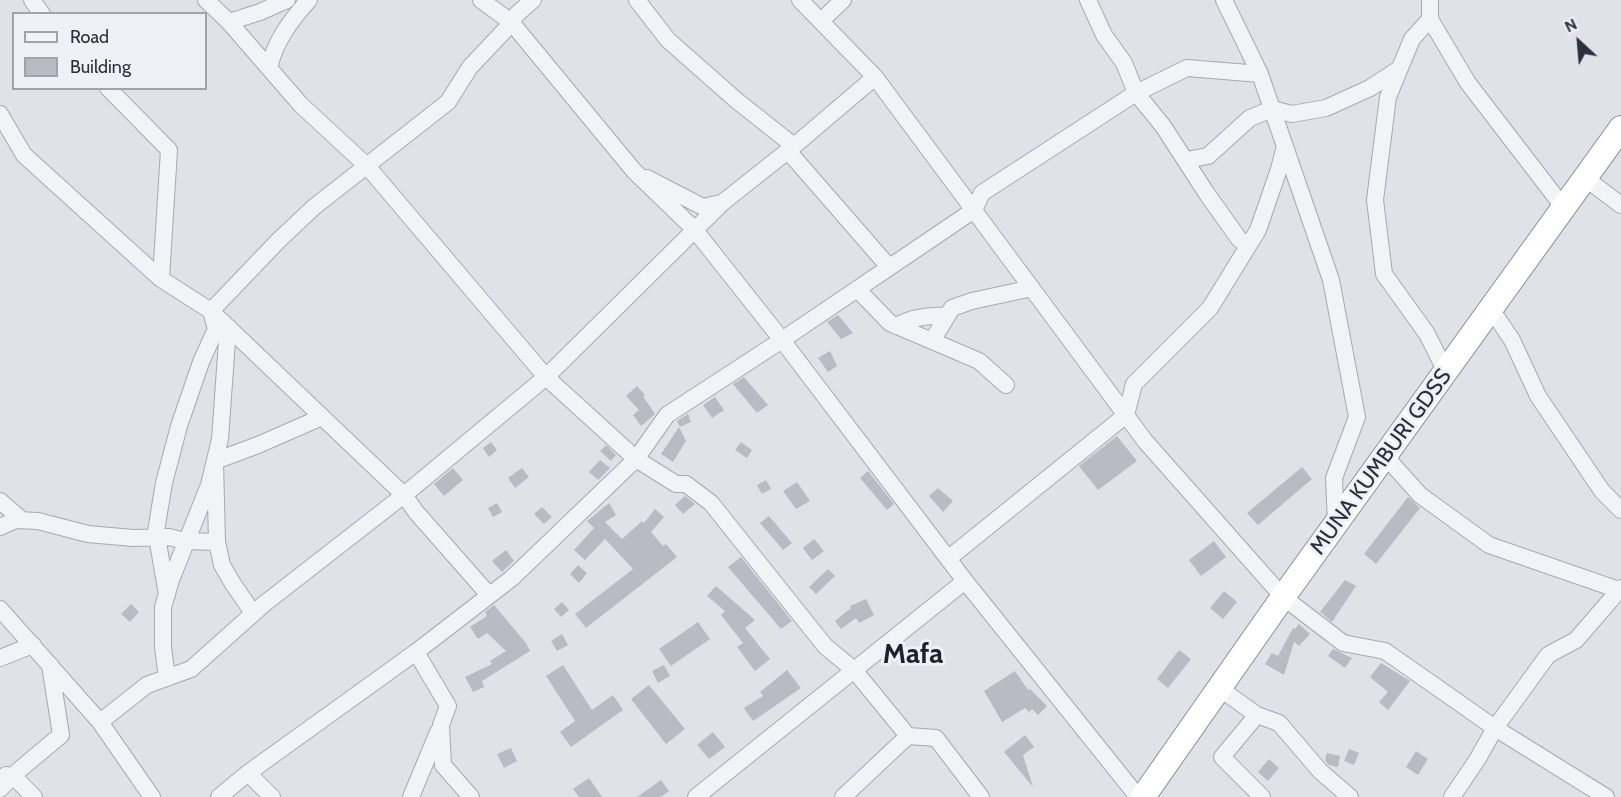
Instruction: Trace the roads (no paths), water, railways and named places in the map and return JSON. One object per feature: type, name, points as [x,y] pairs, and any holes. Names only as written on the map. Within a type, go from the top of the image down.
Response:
[{"type":"highway","name":"MUNA KUMBURI GDSS","points":[[1143,797],[1283,597],[1621,128]]},
{"type":"street","points":[[206,0],[229,22],[301,105],[367,166],[546,377],[636,459],[675,484],[686,484],[711,503],[825,646],[854,670],[908,736],[936,738],[981,797]]},
{"type":"street","points":[[229,22],[287,0]]},
{"type":"street","points":[[268,68],[273,51],[292,18],[309,0]]},
{"type":"street","points":[[481,0],[511,22],[634,171],[694,229],[782,340],[965,581],[1138,797]]},
{"type":"street","points":[[211,311],[314,207],[448,102],[470,67],[517,14],[533,0]]},
{"type":"street","points":[[637,0],[668,40],[791,149],[889,267]]},
{"type":"street","points":[[800,0],[875,77],[1145,441],[1283,597],[1343,644],[1385,651],[1495,728],[1606,797]]},
{"type":"street","points":[[821,21],[843,0]]},
{"type":"street","points":[[1088,0],[1104,35],[1124,63],[1136,93],[1163,126],[1207,194],[1239,239],[1247,246]]},
{"type":"street","points":[[1224,0],[1260,74],[1331,280],[1357,417],[1334,478],[1336,524]]},
{"type":"street","points":[[1430,0],[1430,19],[1468,83],[1564,208]]},
{"type":"street","points":[[1430,19],[1412,39],[1388,97],[1375,200],[1384,274],[1427,334],[1446,372]]},
{"type":"street","points":[[219,797],[248,773],[416,652],[512,578],[636,459],[667,415],[974,210],[982,193],[1136,93],[1187,68],[1260,74]]},
{"type":"street","points":[[1186,160],[1208,156],[1250,118],[1272,109],[1292,114],[1326,108],[1370,88],[1399,69]]},
{"type":"street","points":[[100,722],[147,685],[191,669],[253,613],[404,495],[546,377],[722,203],[791,149],[875,77]]},
{"type":"street","points":[[110,90],[169,150],[161,279]]},
{"type":"street","points":[[0,114],[24,155],[161,279],[211,311],[228,327],[404,495],[489,596]]},
{"type":"street","points":[[949,558],[1126,415],[1134,384],[1210,308],[1257,230],[1285,146]]},
{"type":"street","points":[[634,171],[703,207],[722,203]]},
{"type":"street","points":[[1584,178],[1621,206]]},
{"type":"street","points":[[932,341],[952,308],[972,301],[1032,288]]},
{"type":"street","points":[[857,289],[890,323],[979,361],[1005,385]]},
{"type":"street","points":[[1491,309],[1512,340],[1538,396],[1602,491],[1621,510]]},
{"type":"street","points":[[167,595],[156,531],[164,483],[179,426],[201,362],[216,329],[211,311]]},
{"type":"street","points":[[896,326],[906,320],[934,315],[946,316]]},
{"type":"street","points":[[167,678],[163,647],[163,608],[185,542],[209,485],[215,461],[220,439],[228,327]]},
{"type":"street","points":[[215,461],[322,417]]},
{"type":"street","points":[[1385,456],[1420,495],[1489,545],[1621,589],[1576,640],[1548,655],[1495,728],[1452,797]]},
{"type":"street","points":[[215,461],[217,542],[222,565],[253,613]]},
{"type":"street","points":[[0,501],[22,520]]},
{"type":"street","points":[[0,527],[16,520],[38,521],[88,534],[133,538],[169,537],[185,542],[217,542]]},
{"type":"street","points":[[696,797],[965,581]]},
{"type":"street","points":[[0,609],[100,722],[152,797]]},
{"type":"street","points":[[0,658],[33,645]]},
{"type":"street","points":[[411,797],[448,706],[416,652]]},
{"type":"street","points":[[34,797],[4,778],[61,735],[50,665]]},
{"type":"street","points":[[1219,688],[1257,715],[1279,723],[1320,771],[1350,797]]},
{"type":"street","points":[[1257,715],[1222,757],[1262,797]]},
{"type":"street","points":[[441,725],[443,765],[471,797]]},
{"type":"street","points":[[843,797],[908,736]]},
{"type":"street","points":[[248,773],[272,797]]},
{"type":"district","name":"Mafa","points":[[913,655]]}]
